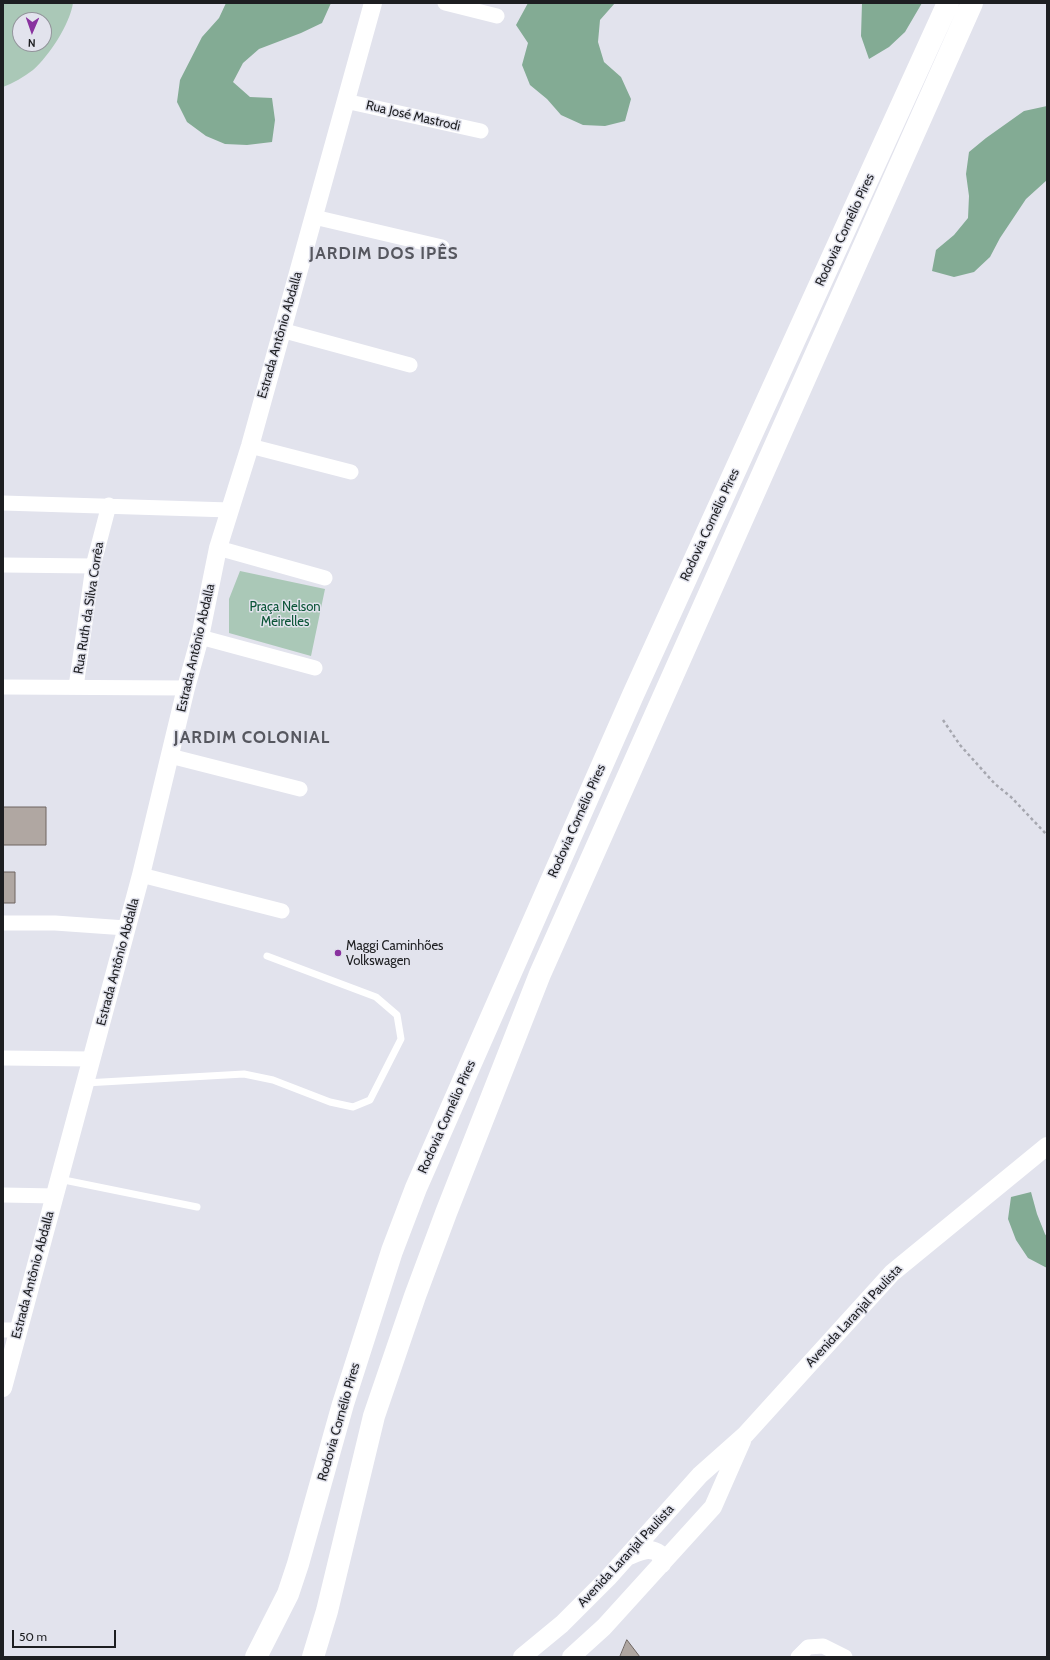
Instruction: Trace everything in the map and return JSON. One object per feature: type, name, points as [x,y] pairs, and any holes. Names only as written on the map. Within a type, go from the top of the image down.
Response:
[{"type":"main road","name":"Rodovia Cornélio Pires","points":[[256,1657],[288,1594],[298,1564],[342,1404],[392,1251],[416,1188],[633,695],[948,3]]},
{"type":"main road","name":"Rodovia Cornélio Pires","points":[[313,1657],[327,1611],[374,1416],[415,1296],[540,974],[972,3]]},
{"type":"street","name":"Estrada Antônio Abdalla","points":[[3,1388],[11,1330],[57,1188],[126,928],[142,875],[186,688],[200,637],[218,548],[250,446],[373,3]]},
{"type":"street","points":[[445,3],[497,16]]},
{"type":"street","name":"Rua José Mastrodi","points":[[345,101],[481,131]]},
{"type":"street","points":[[314,217],[442,247]]},
{"type":"street","points":[[281,330],[410,365]]},
{"type":"street","points":[[250,446],[351,472]]},
{"type":"street","points":[[3,503],[109,505],[230,510]]},
{"type":"street","name":"Rua Ruth da Silva Corrêa","points":[[76,687],[93,566],[109,505]]},
{"type":"street","points":[[218,548],[324,578]]},
{"type":"street","points":[[3,565],[93,566]]},
{"type":"street","points":[[200,637],[315,668]]},
{"type":"street","points":[[3,687],[186,688]]},
{"type":"street","points":[[170,756],[300,789]]},
{"type":"street","points":[[142,875],[282,911]]},
{"type":"street","points":[[3,923],[54,923],[126,928]]},
{"type":"street","points":[[3,1058],[91,1059]]},
{"type":"street","name":"Avenida Laranjal Paulista","points":[[522,1657],[562,1624],[627,1557],[700,1475],[744,1435],[892,1273],[1044,1153]]},
{"type":"street","points":[[3,1195],[57,1188]]},
{"type":"street","name":"Avenida Laranjal Paulista","points":[[571,1657],[604,1627],[713,1507],[744,1435]]},
{"type":"street","points":[[700,1475],[710,1490],[713,1507]]},
{"type":"street","points":[[627,1557],[644,1550],[653,1550],[660,1554],[662,1564]]},
{"type":"street","points":[[798,1657],[808,1647],[823,1646],[845,1657]]},
{"type":"lane","points":[[85,1083],[244,1074],[274,1080],[330,1102],[353,1107],[370,1100],[401,1039],[397,1015],[376,997],[267,956]]},
{"type":"lane","points":[[57,1188],[197,1207]]},
{"type":"path","points":[[943,720],[960,745],[995,784],[1012,797],[1047,835]]},
{"type":"green space","points":[[3,3],[73,3],[68,20],[52,48],[52,12],[12,12],[12,52],[49,52],[30,73],[3,87]]},
{"type":"green space","points":[[226,3],[331,3],[322,23],[301,33],[259,49],[243,63],[233,82],[250,97],[272,98],[275,120],[272,142],[247,145],[225,144],[206,136],[187,122],[177,102],[180,80],[202,37],[219,18]]},
{"type":"green space","points":[[528,3],[615,3],[600,20],[598,42],[604,62],[621,77],[631,99],[625,121],[605,126],[583,125],[561,115],[547,99],[530,85],[522,65],[528,43],[516,25]]},
{"type":"green space","points":[[862,3],[922,3],[905,32],[889,47],[869,59],[861,36]]},
{"type":"green space","points":[[1047,106],[1047,180],[1026,199],[1000,238],[990,257],[974,272],[954,277],[932,271],[936,250],[954,235],[968,218],[969,196],[966,174],[969,152],[1024,111]]},
{"type":"green space","name":"Praça Nelson Meirelles","points":[[240,571],[325,589],[311,656],[229,633],[229,599]]},
{"type":"green space","points":[[1031,1192],[1037,1214],[1047,1237],[1047,1268],[1028,1258],[1016,1240],[1008,1219],[1011,1197]]},
{"type":"building","points":[[3,807],[46,807],[46,845],[3,845]]},
{"type":"building","points":[[3,872],[15,872],[15,903],[3,903]]},
{"type":"building","points":[[627,1640],[640,1657],[620,1657]]},
{"type":"place","name":"Maggi Caminhões Volkswagen","points":[[338,953]]},
{"type":"district","name":"JARDIM DOS IPÊS","points":[[384,254]]},
{"type":"district","name":"JARDIM COLONIAL","points":[[252,738]]}]
